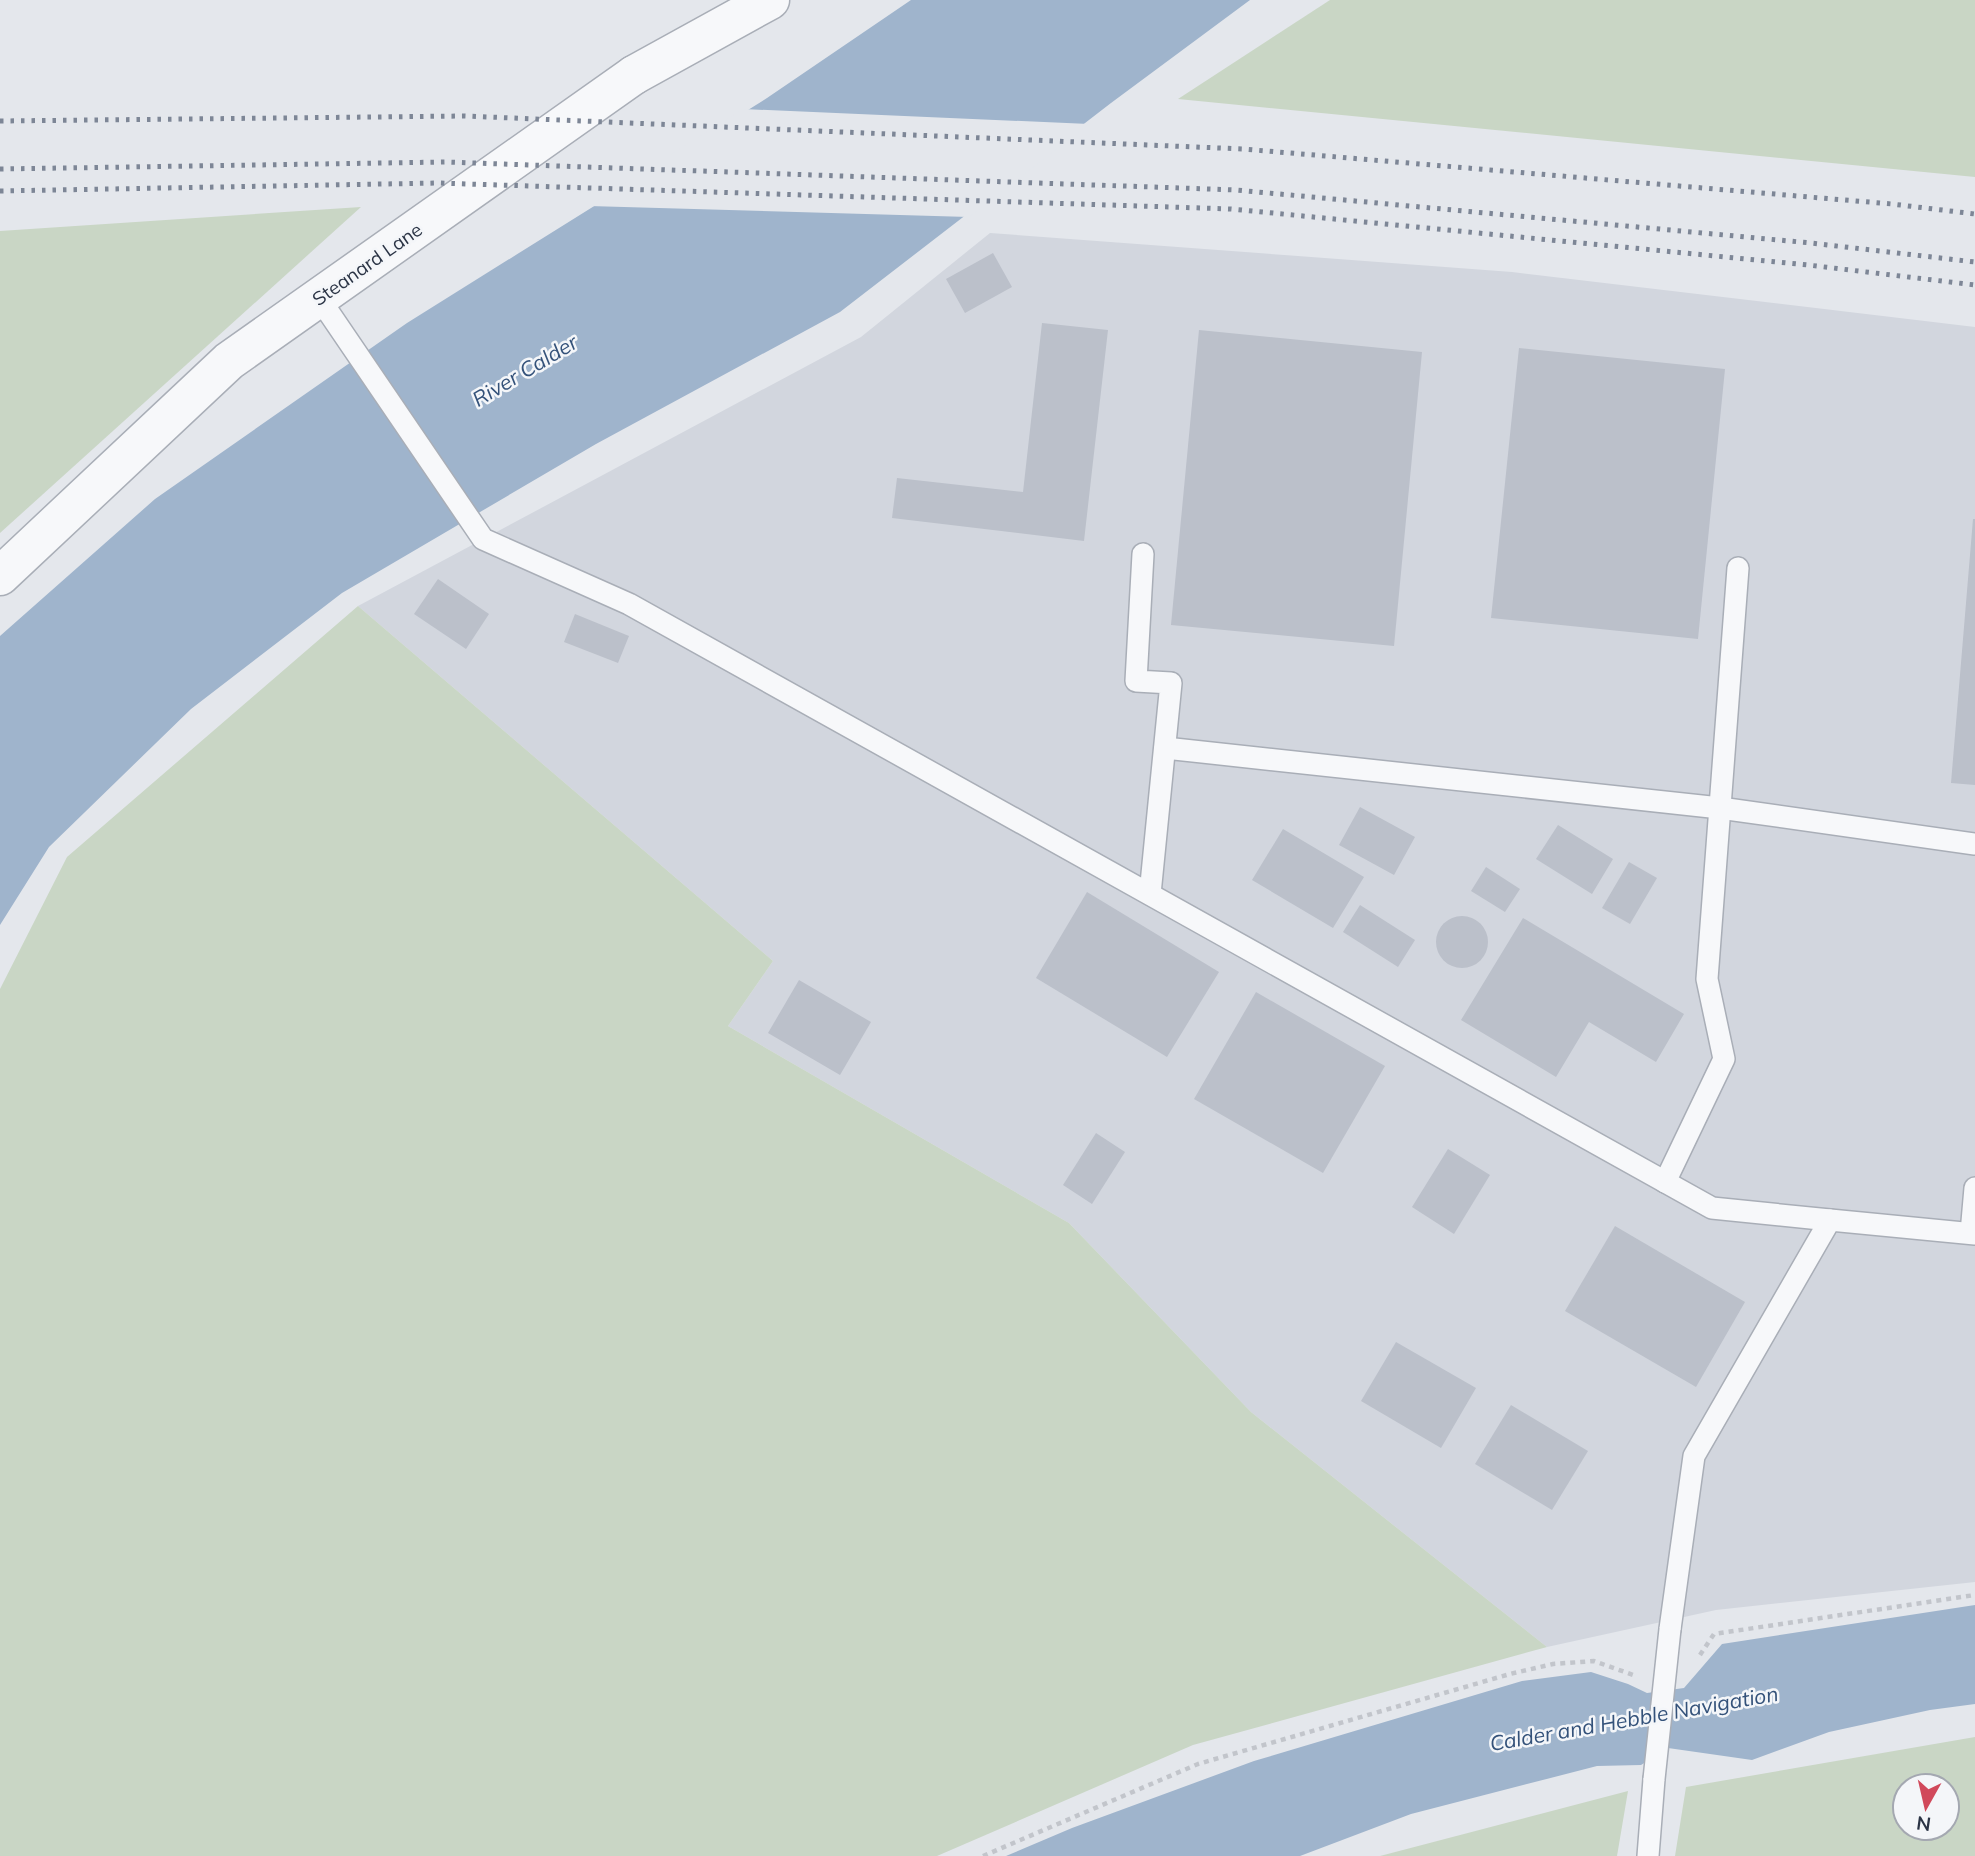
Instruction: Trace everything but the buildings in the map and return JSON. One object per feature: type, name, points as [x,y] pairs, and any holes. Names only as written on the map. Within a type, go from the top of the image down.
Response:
[{"type":"street","name":"Steanard Lane","points":[[0,576],[229,361],[328,311],[634,75],[770,0]]},
{"type":"lane","points":[[328,311],[483,539],[629,604],[1712,1208],[1973,1234],[1975,1188]]},
{"type":"lane","points":[[1143,554],[1136,681],[1171,683],[1150,894]]},
{"type":"lane","points":[[1665,1182],[1724,1059],[1707,979],[1738,568]]},
{"type":"lane","points":[[1165,748],[1720,808],[1975,844]]},
{"type":"lane","points":[[1648,1856],[1670,1629],[1694,1457],[1829,1220]]},
{"type":"path","points":[[1699,1657],[1714,1634],[1975,1595]]},
{"type":"path","points":[[983,1856],[1198,1764],[1510,1674],[1553,1664],[1594,1661],[1640,1678]]},
{"type":"shaded area","points":[[990,233],[1512,272],[1975,327],[1975,1582],[1716,1610],[1547,1647],[1251,1412],[1069,1223],[728,1026],[773,961],[358,606],[861,337]]},
{"type":"green space","points":[[1330,0],[1975,0],[1975,177],[1178,99]]},
{"type":"green space","points":[[361,207],[0,533],[0,231]]},
{"type":"green space","points":[[358,606],[773,961],[728,1026],[1069,1223],[1251,1412],[1547,1647],[1193,1745],[937,1856],[0,1856],[0,989],[67,857]]},
{"type":"green space","points":[[1975,1737],[1975,1856],[1675,1856],[1686,1787]]},
{"type":"green space","points":[[1628,1791],[1617,1856],[1380,1856]]},
{"type":"water","name":"River Calder","points":[[911,0],[1250,0],[1111,103],[840,312],[596,444],[342,593],[191,709],[49,847],[0,925],[0,636],[155,499],[407,323],[767,98]]},
{"type":"water","name":"Calder and Hebble Navigation","points":[[1975,1605],[1975,1704],[1930,1710],[1829,1732],[1752,1760],[1668,1748],[1641,1765],[1597,1766],[1411,1814],[1300,1856],[1006,1856],[1072,1828],[1254,1761],[1522,1681],[1591,1672],[1647,1693],[1684,1688],[1722,1644]]},
{"type":"pier","points":[[743,109],[1089,124],[969,217],[589,206]]},
{"type":"railway","points":[[0,121],[465,116],[1243,149],[1892,204],[1975,214]]},
{"type":"railway","points":[[0,169],[446,162],[1236,190],[1811,243],[1975,262]]},
{"type":"railway","points":[[0,191],[438,183],[1231,209],[1808,265],[1975,285]]}]
